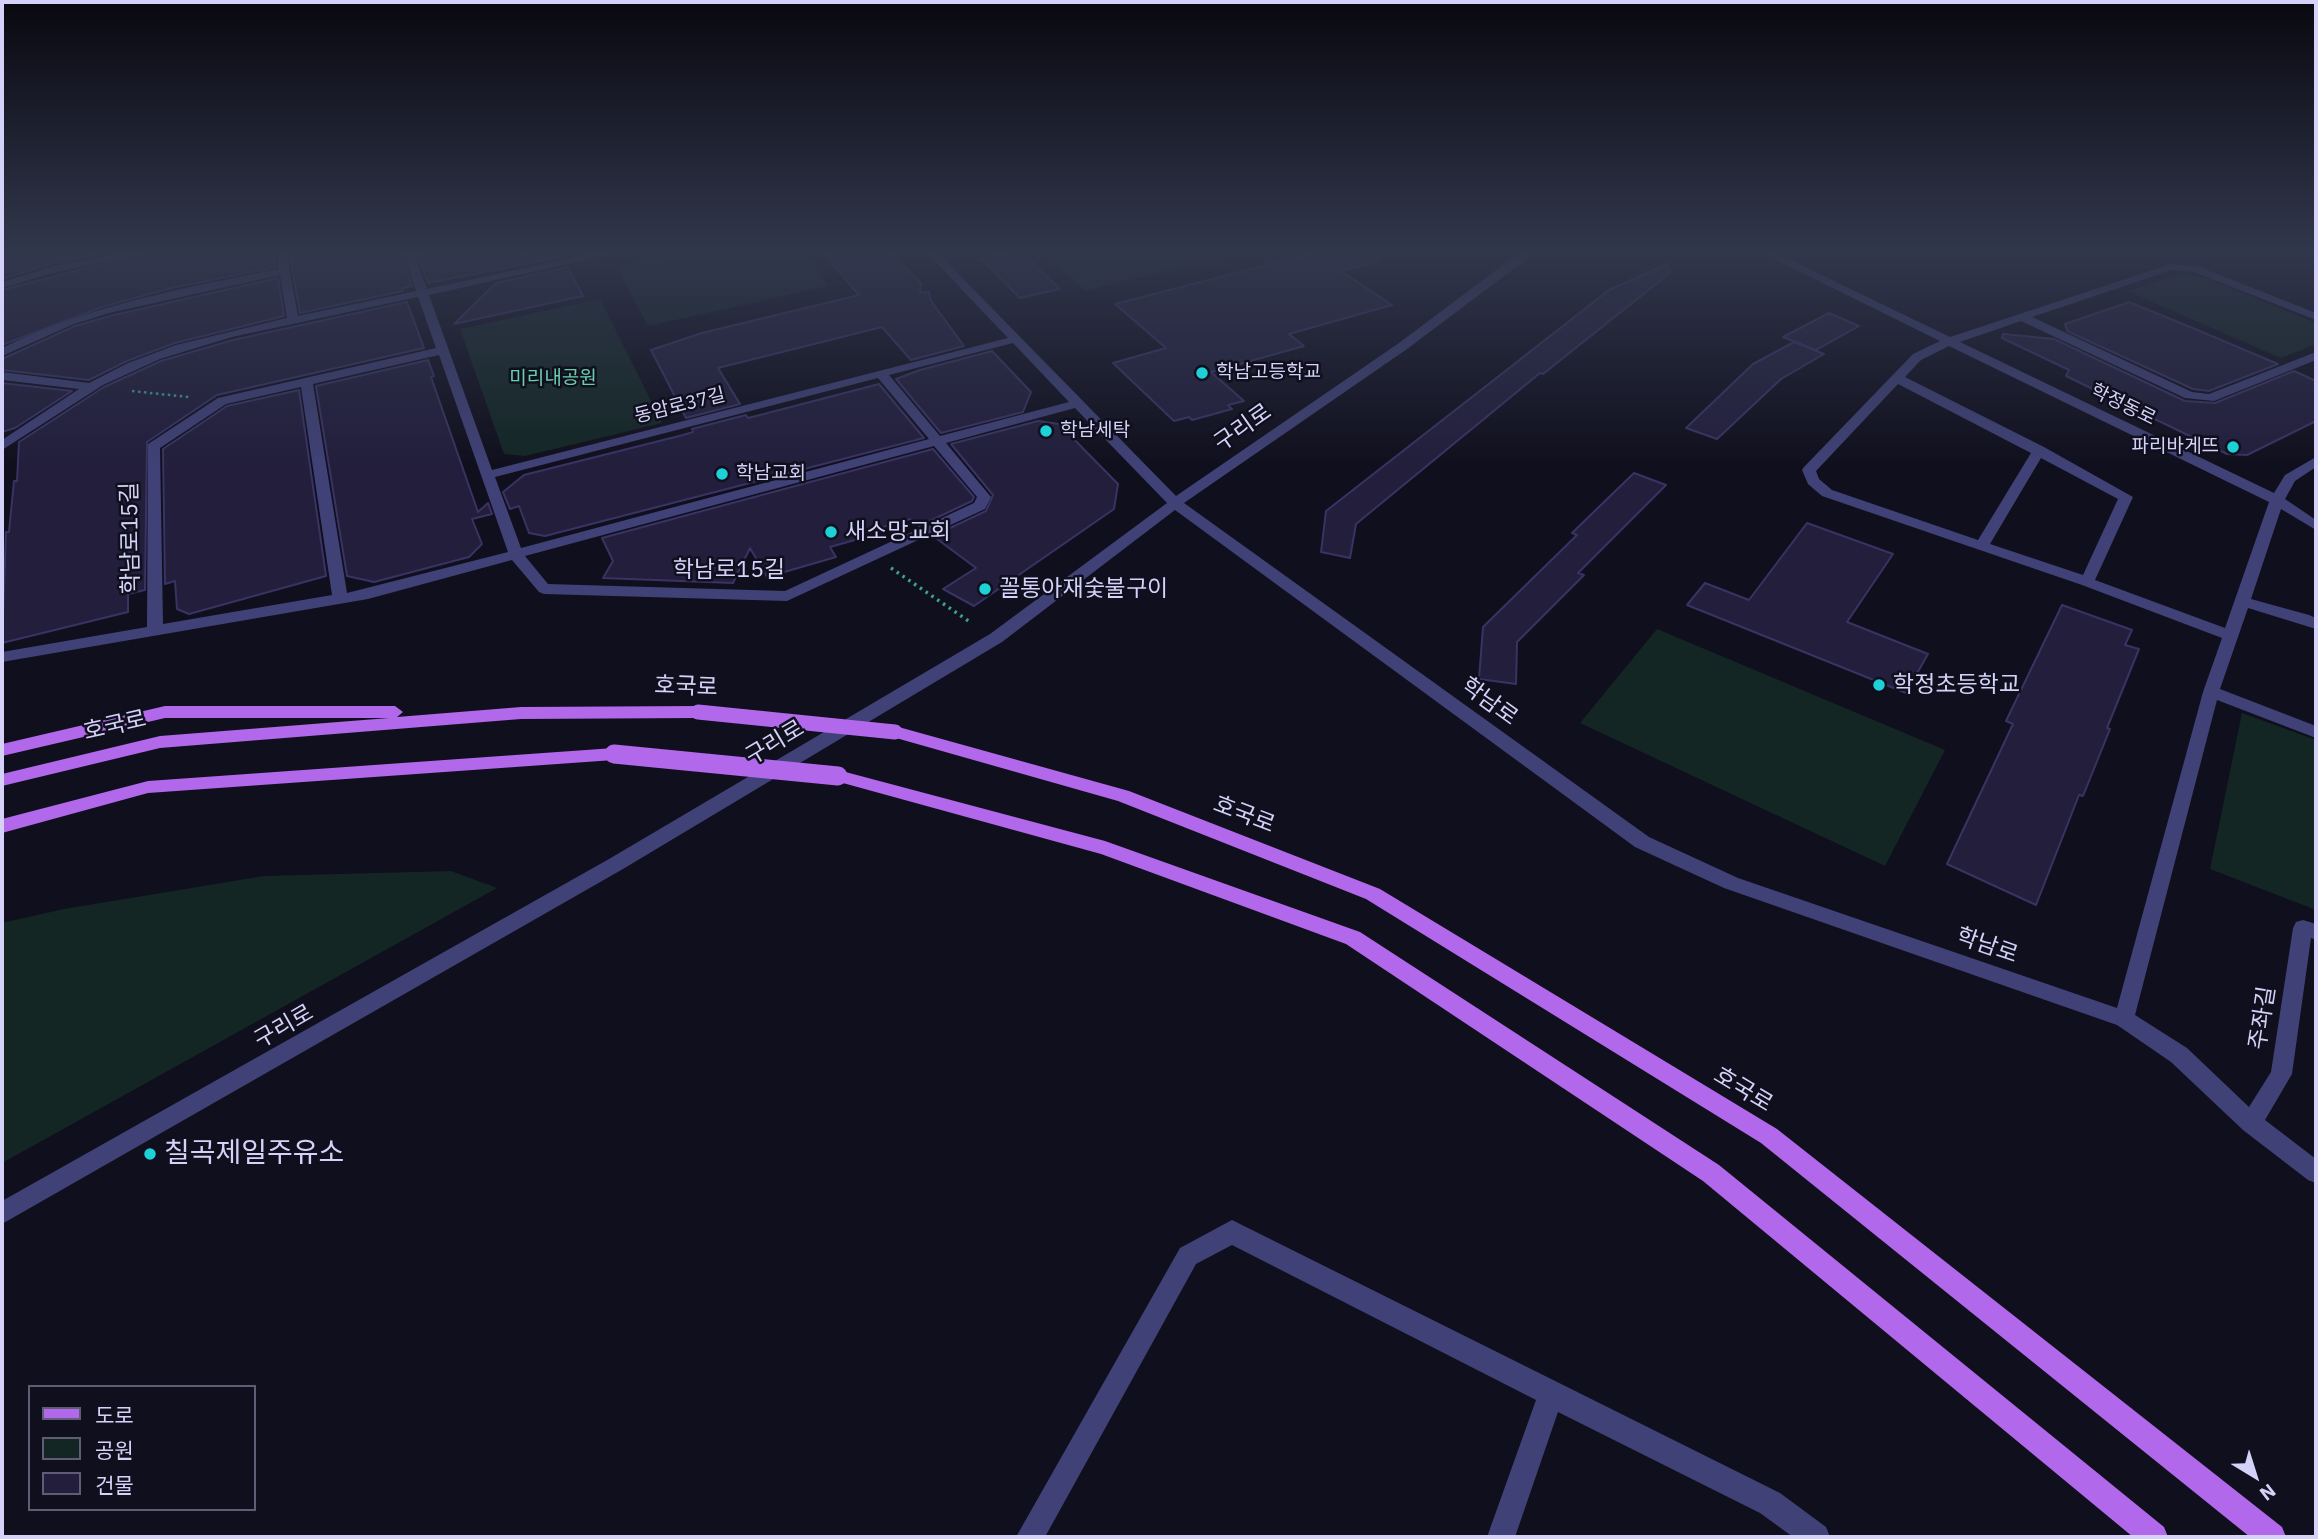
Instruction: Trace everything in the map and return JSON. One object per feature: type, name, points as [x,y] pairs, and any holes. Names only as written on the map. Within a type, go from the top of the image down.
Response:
[{"type":"main road","points":[[2,750],[165,712],[521,713]]},
{"type":"main road","name":"호국로","points":[[2,780],[160,742],[521,713],[698,712],[895,732],[1123,796],[1373,894],[1769,1136],[2272,1537]]},
{"type":"main road","points":[[2,826],[148,786],[614,754],[838,776],[1105,848],[1353,938],[1711,1173],[2154,1537]]},
{"type":"street","points":[[2,352],[62,324]]},
{"type":"street","points":[[2,446],[128,367],[162,353],[277,324]]},
{"type":"street","points":[[432,324],[516,555]]},
{"type":"street","name":"학남로","points":[[1001,324],[1175,503],[1642,842],[1731,883],[2124,1019],[2179,1055],[2251,1123],[2316,1172]]},
{"type":"street","name":"구리로","points":[[2,1213],[616,864],[996,638],[1175,503],[1432,324]]},
{"type":"street","name":"학정동로","points":[[1911,324],[2277,500],[2316,526]]},
{"type":"street","points":[[2002,324],[1948,342],[1917,357],[1808,470],[1813,481],[1827,493],[2087,582],[2231,636]]},
{"type":"street","points":[[2037,324],[2189,395],[2210,398],[2316,356]]},
{"type":"street","name":"동암로37길","points":[[488,475],[1016,339]]},
{"type":"street","points":[[222,401],[441,351]]},
{"type":"street","points":[[881,374],[936,440]]},
{"type":"street","points":[[2,376],[94,387]]},
{"type":"street","points":[[1896,378],[2126,497],[2087,582]]},
{"type":"street","points":[[306,381],[340,599]]},
{"type":"street","name":"학남로15길","points":[[155,629],[153,447],[222,401]]},
{"type":"street","points":[[2,657],[340,599],[516,555],[1079,402]]},
{"type":"street","name":"학남로15길","points":[[516,555],[544,589],[787,596],[980,506],[984,497],[936,440]]},
{"type":"street","points":[[1982,546],[2039,450]]},
{"type":"street","points":[[2124,1019],[2211,692],[2277,500],[2290,478],[2316,461]]},
{"type":"street","points":[[2244,601],[2316,624]]},
{"type":"street","points":[[2211,692],[2316,733]]},
{"type":"street","name":"주좌길","points":[[2251,1123],[2281,1074],[2303,928],[2316,932]]},
{"type":"street","points":[[1030,1537],[1188,1256],[1232,1232],[1375,1307],[1770,1503],[1816,1537]]},
{"type":"street","points":[[1501,1537],[1551,1394]]},
{"type":"path","points":[[94,387],[222,401]]},
{"type":"path","points":[[873,556],[970,622]]},
{"type":"green space","name":"미리내공원","points":[[484,324],[612,324],[662,423],[525,456],[504,454],[460,329]]},
{"type":"green space","points":[[2202,324],[2316,324],[2316,344],[2281,358]]},
{"type":"green space","points":[[1657,629],[1945,750],[1885,866],[1580,723]]},
{"type":"green space","points":[[2242,713],[2316,740],[2316,910],[2210,869]]},
{"type":"green space","points":[[451,871],[497,888],[2,1163],[2,923],[64,909],[264,876]]},
{"type":"building","points":[[2,324],[58,324],[2,345]]},
{"type":"building","points":[[252,324],[175,343],[127,361],[89,380],[2,370],[2,359],[75,326]]},
{"type":"building","points":[[307,324],[415,324],[424,348],[217,395],[147,442],[145,590],[128,594],[128,612],[2,643],[6,532],[9,532],[14,481],[17,481],[19,442],[104,387],[161,361],[233,340]]},
{"type":"building","points":[[740,324],[948,324],[964,346],[911,360],[882,327],[718,368],[740,404],[686,418],[651,350]]},
{"type":"building","points":[[1138,324],[1325,324],[1289,334],[1304,346],[1211,372],[1244,401],[1228,405],[1232,409],[1192,420],[1189,417],[1174,421],[1113,363],[1166,348]]},
{"type":"building","points":[[1566,324],[1606,324],[1543,374],[1540,373],[1356,524],[1350,558],[1321,552],[1326,511]]},
{"type":"building","points":[[1808,324],[1859,326],[1816,350],[1783,337]]},
{"type":"building","points":[[2065,324],[2181,324],[2278,364],[2209,391],[2193,389],[2067,331]]},
{"type":"building","points":[[2003,334],[2054,339],[2185,401],[2215,403],[2294,371],[2316,381],[2316,421],[2247,455],[2227,454],[2066,376],[2069,370],[2002,338]]},
{"type":"building","points":[[1794,342],[1824,354],[1781,379],[1717,439],[1686,428],[1753,364]]},
{"type":"building","points":[[992,351],[1031,392],[1023,412],[941,433],[896,379],[920,370]]},
{"type":"building","points":[[428,360],[434,376],[431,377],[478,512],[488,503],[492,514],[472,519],[482,544],[469,557],[374,582],[347,576],[316,386]]},
{"type":"building","points":[[2,383],[72,391],[15,428],[2,432]]},
{"type":"building","points":[[879,384],[924,438],[545,536],[529,533],[519,506],[510,509],[503,492],[524,475],[683,435],[693,432],[692,429],[746,415],[748,418]]},
{"type":"building","points":[[299,390],[326,576],[189,614],[177,609],[175,581],[165,584],[163,449],[227,406]]},
{"type":"building","points":[[1038,421],[1059,424],[1118,484],[1114,509],[974,606],[943,589],[976,568],[933,536],[986,511],[993,495],[951,444]]},
{"type":"building","points":[[933,449],[974,497],[972,501],[919,526],[910,519],[860,534],[862,538],[830,547],[836,557],[767,577],[750,548],[733,583],[603,578],[613,561],[602,538]]},
{"type":"building","points":[[1634,473],[1666,485],[1578,573],[1584,575],[1517,642],[1516,684],[1479,679],[1483,627],[1577,535],[1572,533]]},
{"type":"building","points":[[1807,523],[1893,554],[1847,622],[1928,654],[1906,693],[1687,605],[1705,583],[1749,600]]},
{"type":"building","points":[[2062,605],[2132,630],[2125,645],[2139,649],[2107,728],[2110,729],[2083,796],[2079,795],[2036,905],[1947,864],[2013,724],[2006,721]]},
{"type":"place","name":"학남고등학교","points":[[1202,373]]},
{"type":"place","name":"학남세탁","points":[[1046,431]]},
{"type":"place","name":"파리바게뜨","points":[[2233,447]]},
{"type":"place","name":"학남교회","points":[[722,474]]},
{"type":"place","name":"새소망교회","points":[[831,532]]},
{"type":"place","name":"꼴통아재숯불구이","points":[[985,589]]},
{"type":"place","name":"학정초등학교","points":[[1879,685]]},
{"type":"place","name":"칠곡제일주유소","points":[[150,1154]]}]
